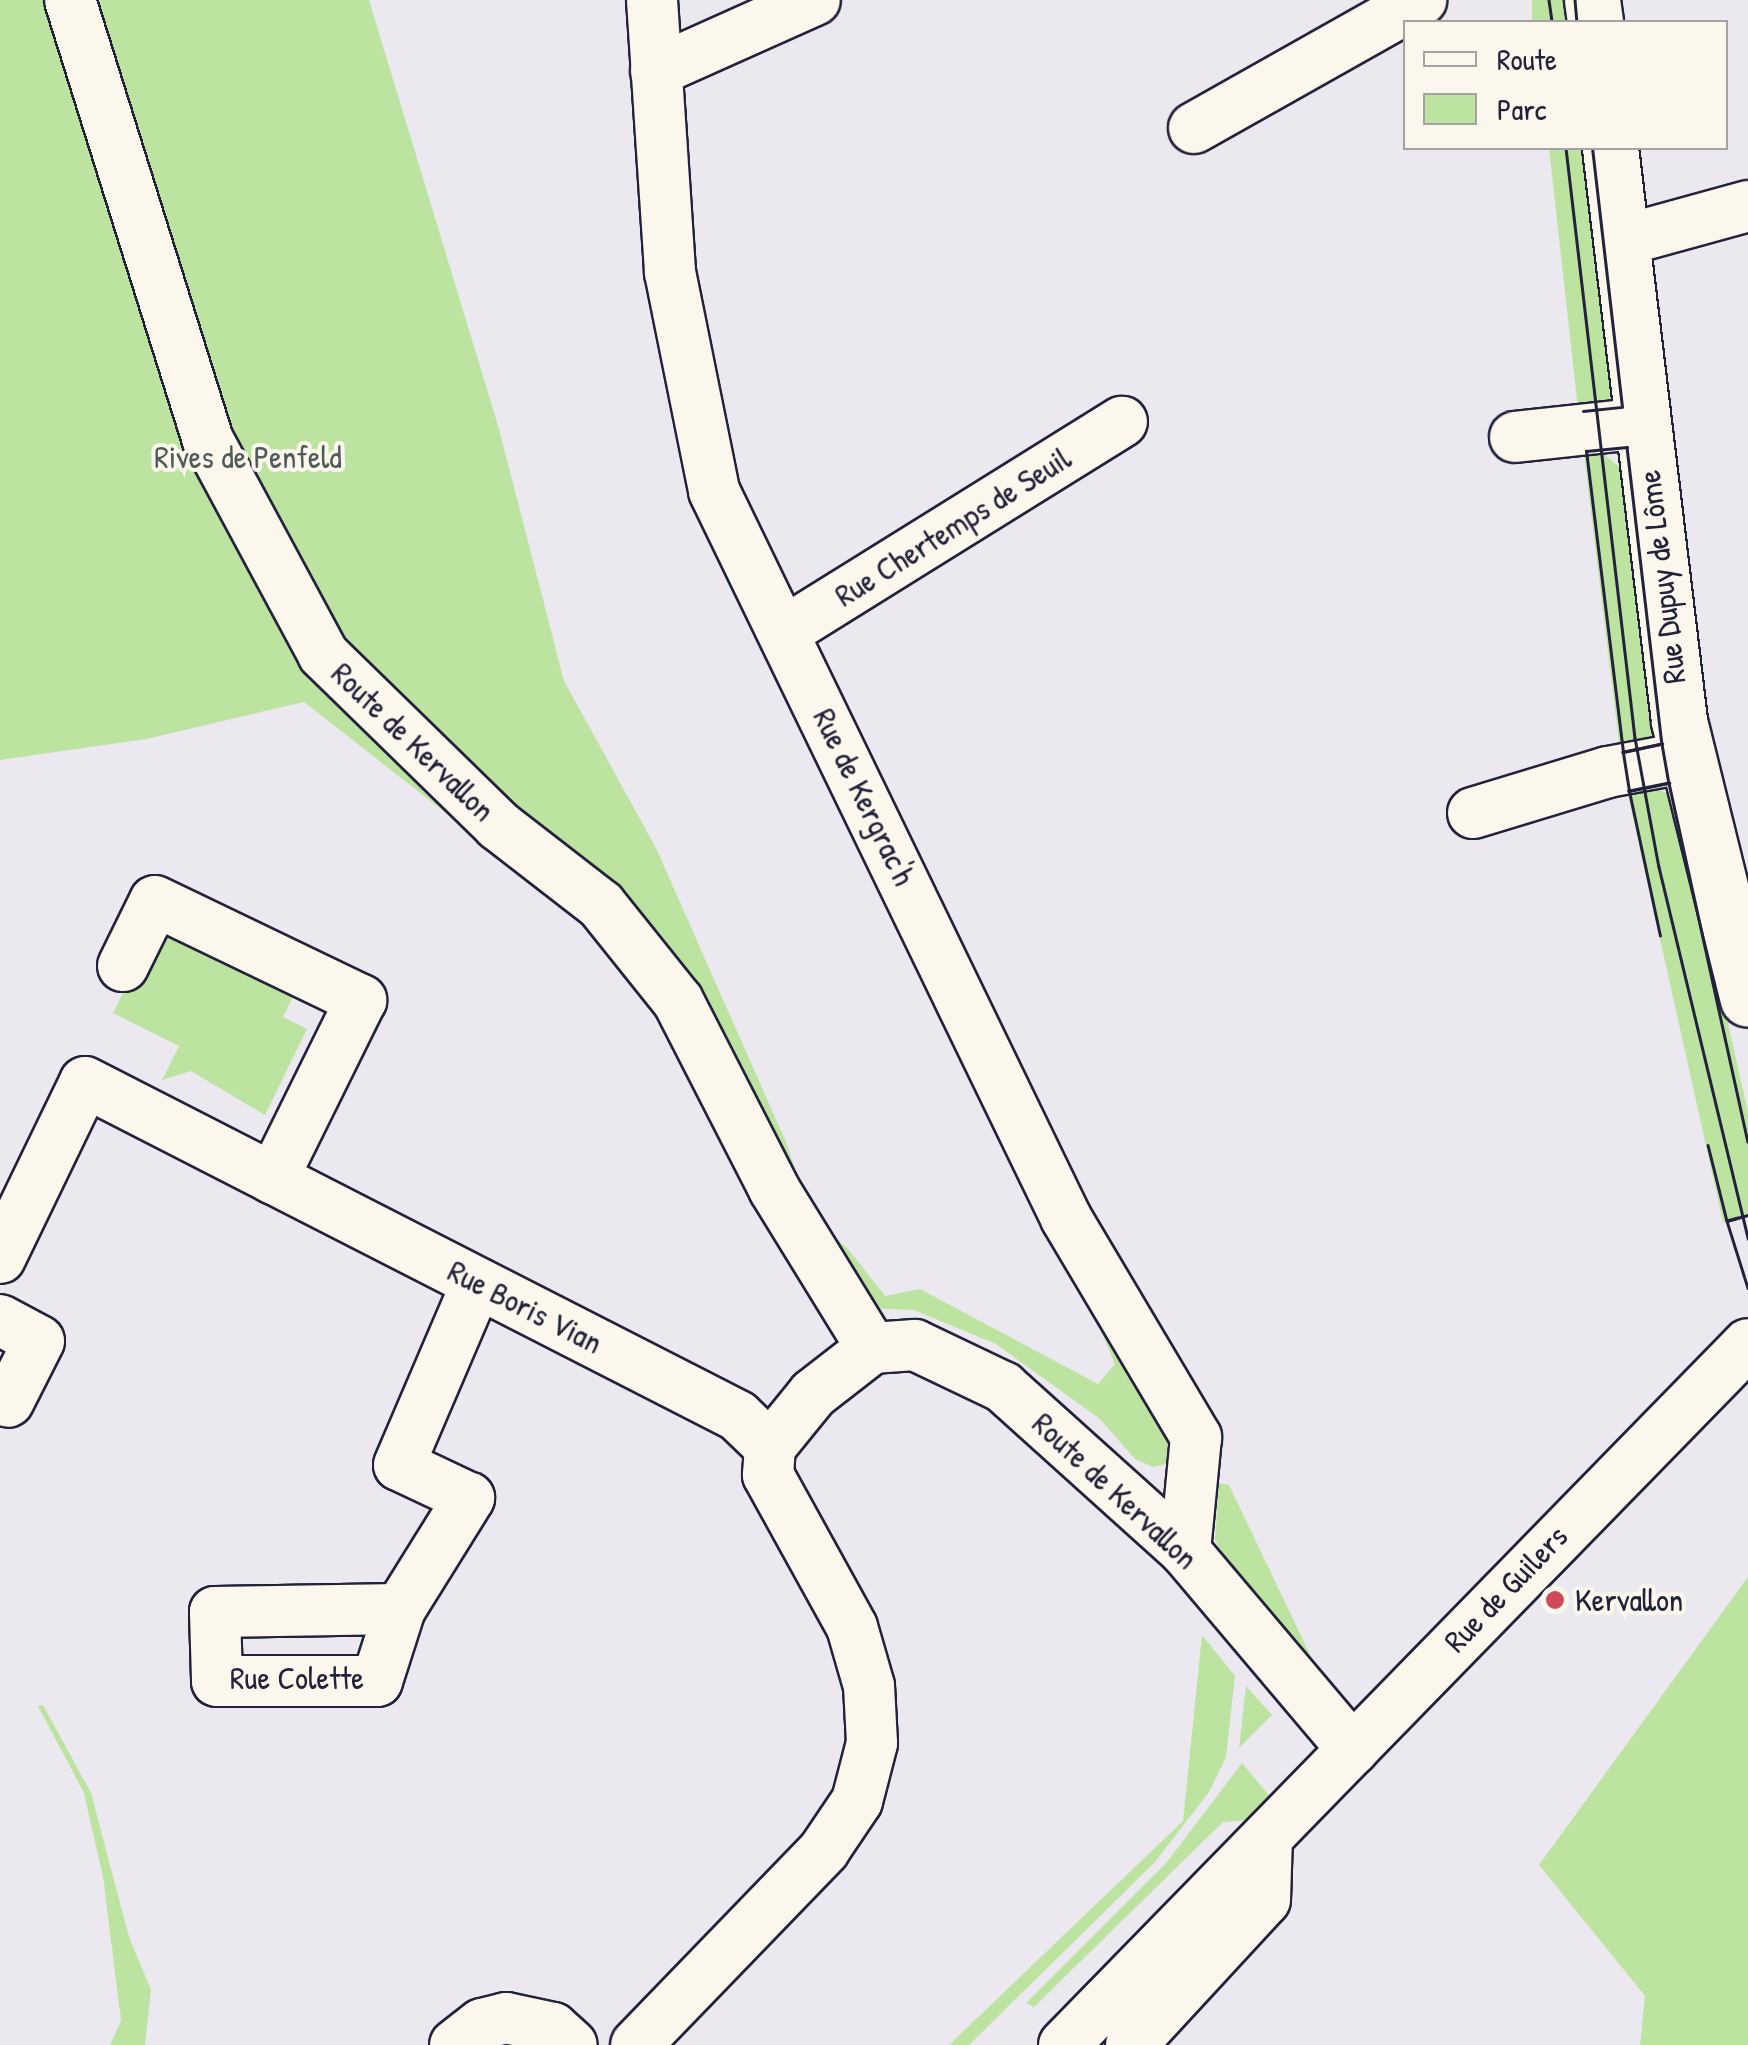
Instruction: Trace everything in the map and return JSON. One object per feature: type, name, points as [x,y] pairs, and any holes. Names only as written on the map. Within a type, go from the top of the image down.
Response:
[{"type":"main road","name":"Rue Dupuy de Lôme","points":[[1610,150],[1688,757],[1748,999]]},
{"type":"street","name":"Route de Kervallon","points":[[70,0],[208,440],[323,654],[498,826],[601,905],[678,1000],[774,1188],[872,1348],[916,1345],[1003,1387],[1185,1551],[1353,1750]]},
{"type":"street","name":"Rue de Kergrac'h","points":[[652,0],[670,272],[714,491],[1066,1218],[1196,1436],[1185,1551]]},
{"type":"street","points":[[656,71],[814,0]]},
{"type":"street","points":[[1194,128],[1421,0]]},
{"type":"street","points":[[1621,240],[1748,206]]},
{"type":"street","name":"Rue Chertemps de Seuil","points":[[784,632],[1122,422]]},
{"type":"street","points":[[1516,436],[1643,424]]},
{"type":"street","points":[[1473,813],[1608,772],[1688,757]]},
{"type":"street","points":[[123,966],[155,901],[361,1000],[273,1178]]},
{"type":"street","name":"Rue Boris Vian","points":[[0,1258],[85,1082],[738,1416],[770,1447]]},
{"type":"street","points":[[400,1610],[469,1498],[399,1465],[477,1283]]},
{"type":"street","points":[[0,1320],[38,1340],[8,1402]]},
{"type":"street","name":"Rue de Guilers","points":[[1064,2045],[1748,1344]]},
{"type":"street","points":[[636,2045],[824,1850],[857,1800],[872,1743],[870,1686],[852,1627],[768,1475],[770,1447],[813,1394],[872,1348]]},
{"type":"street","points":[[1131,2045],[1265,1900],[1267,1838]]},
{"type":"street","points":[[455,2045],[482,2024],[506,2018],[542,2024],[572,2045]]},
{"type":"green space","name":"Rives de Penfeld","points":[[0,0],[369,0],[499,429],[564,681],[656,848],[786,1142],[810,1215],[848,1249],[885,1296],[920,1289],[1098,1384],[1115,1364],[1096,1319],[1169,1440],[1173,1451],[1166,1464],[1153,1467],[1135,1459],[1100,1419],[996,1344],[914,1310],[868,1308],[630,957],[304,702],[146,739],[0,760]]},
{"type":"green space","points":[[1532,0],[1580,0],[1580,20],[1532,20]]},
{"type":"green space","points":[[1549,150],[1597,150],[1616,401],[1578,409]]},
{"type":"green space","points":[[1599,450],[1627,473],[1659,738],[1620,751],[1584,454]]},
{"type":"green space","points":[[1659,790],[1677,798],[1748,1112],[1748,1215],[1723,1222],[1628,795]]},
{"type":"green space","points":[[167,937],[293,997],[283,1017],[307,1029],[265,1115],[191,1071],[162,1080],[179,1046],[113,1013],[149,940]]},
{"type":"green space","points":[[1219,1483],[1229,1485],[1315,1665],[1228,1567],[1215,1539]]},
{"type":"green space","points":[[1748,1577],[1748,2045],[1640,2045],[1645,1996],[1539,1865]]},
{"type":"green space","points":[[1202,1635],[1235,1676],[1226,1757],[1209,1792],[1155,1862],[969,2045],[949,2045],[1183,1821]]},
{"type":"green space","points":[[1246,1686],[1272,1715],[1239,1748]]},
{"type":"green space","points":[[43,1705],[91,1793],[129,1937],[151,1990],[145,2045],[110,2045],[121,2021],[103,1877],[84,1793],[38,1706]]},
{"type":"green space","points":[[1242,1763],[1272,1799],[1250,1820],[1223,1822],[1034,2007],[1026,2003],[1167,1862]]},
{"type":"tram line","points":[[1549,0],[1552,20]]},
{"type":"tram line","points":[[1575,0],[1577,20]]},
{"type":"tram line","points":[[1566,150],[1635,738],[1659,867],[1748,1239]]},
{"type":"tram line","points":[[1583,411],[1622,407],[1592,150]]},
{"type":"tram line","points":[[1627,447],[1662,744],[1623,752],[1586,451],[1627,447]]},
{"type":"tram line","points":[[1662,744],[1669,783],[1629,791],[1623,752],[1662,744]]},
{"type":"tram line","points":[[1660,936],[1629,791],[1669,783],[1748,1141]]},
{"type":"tram line","points":[[1708,1145],[1727,1221],[1748,1215]]},
{"type":"tram line","points":[[1738,1218],[1727,1221],[1748,1288]]},
{"type":"place","name":"Kervallon","points":[[1555,1600]]}]
